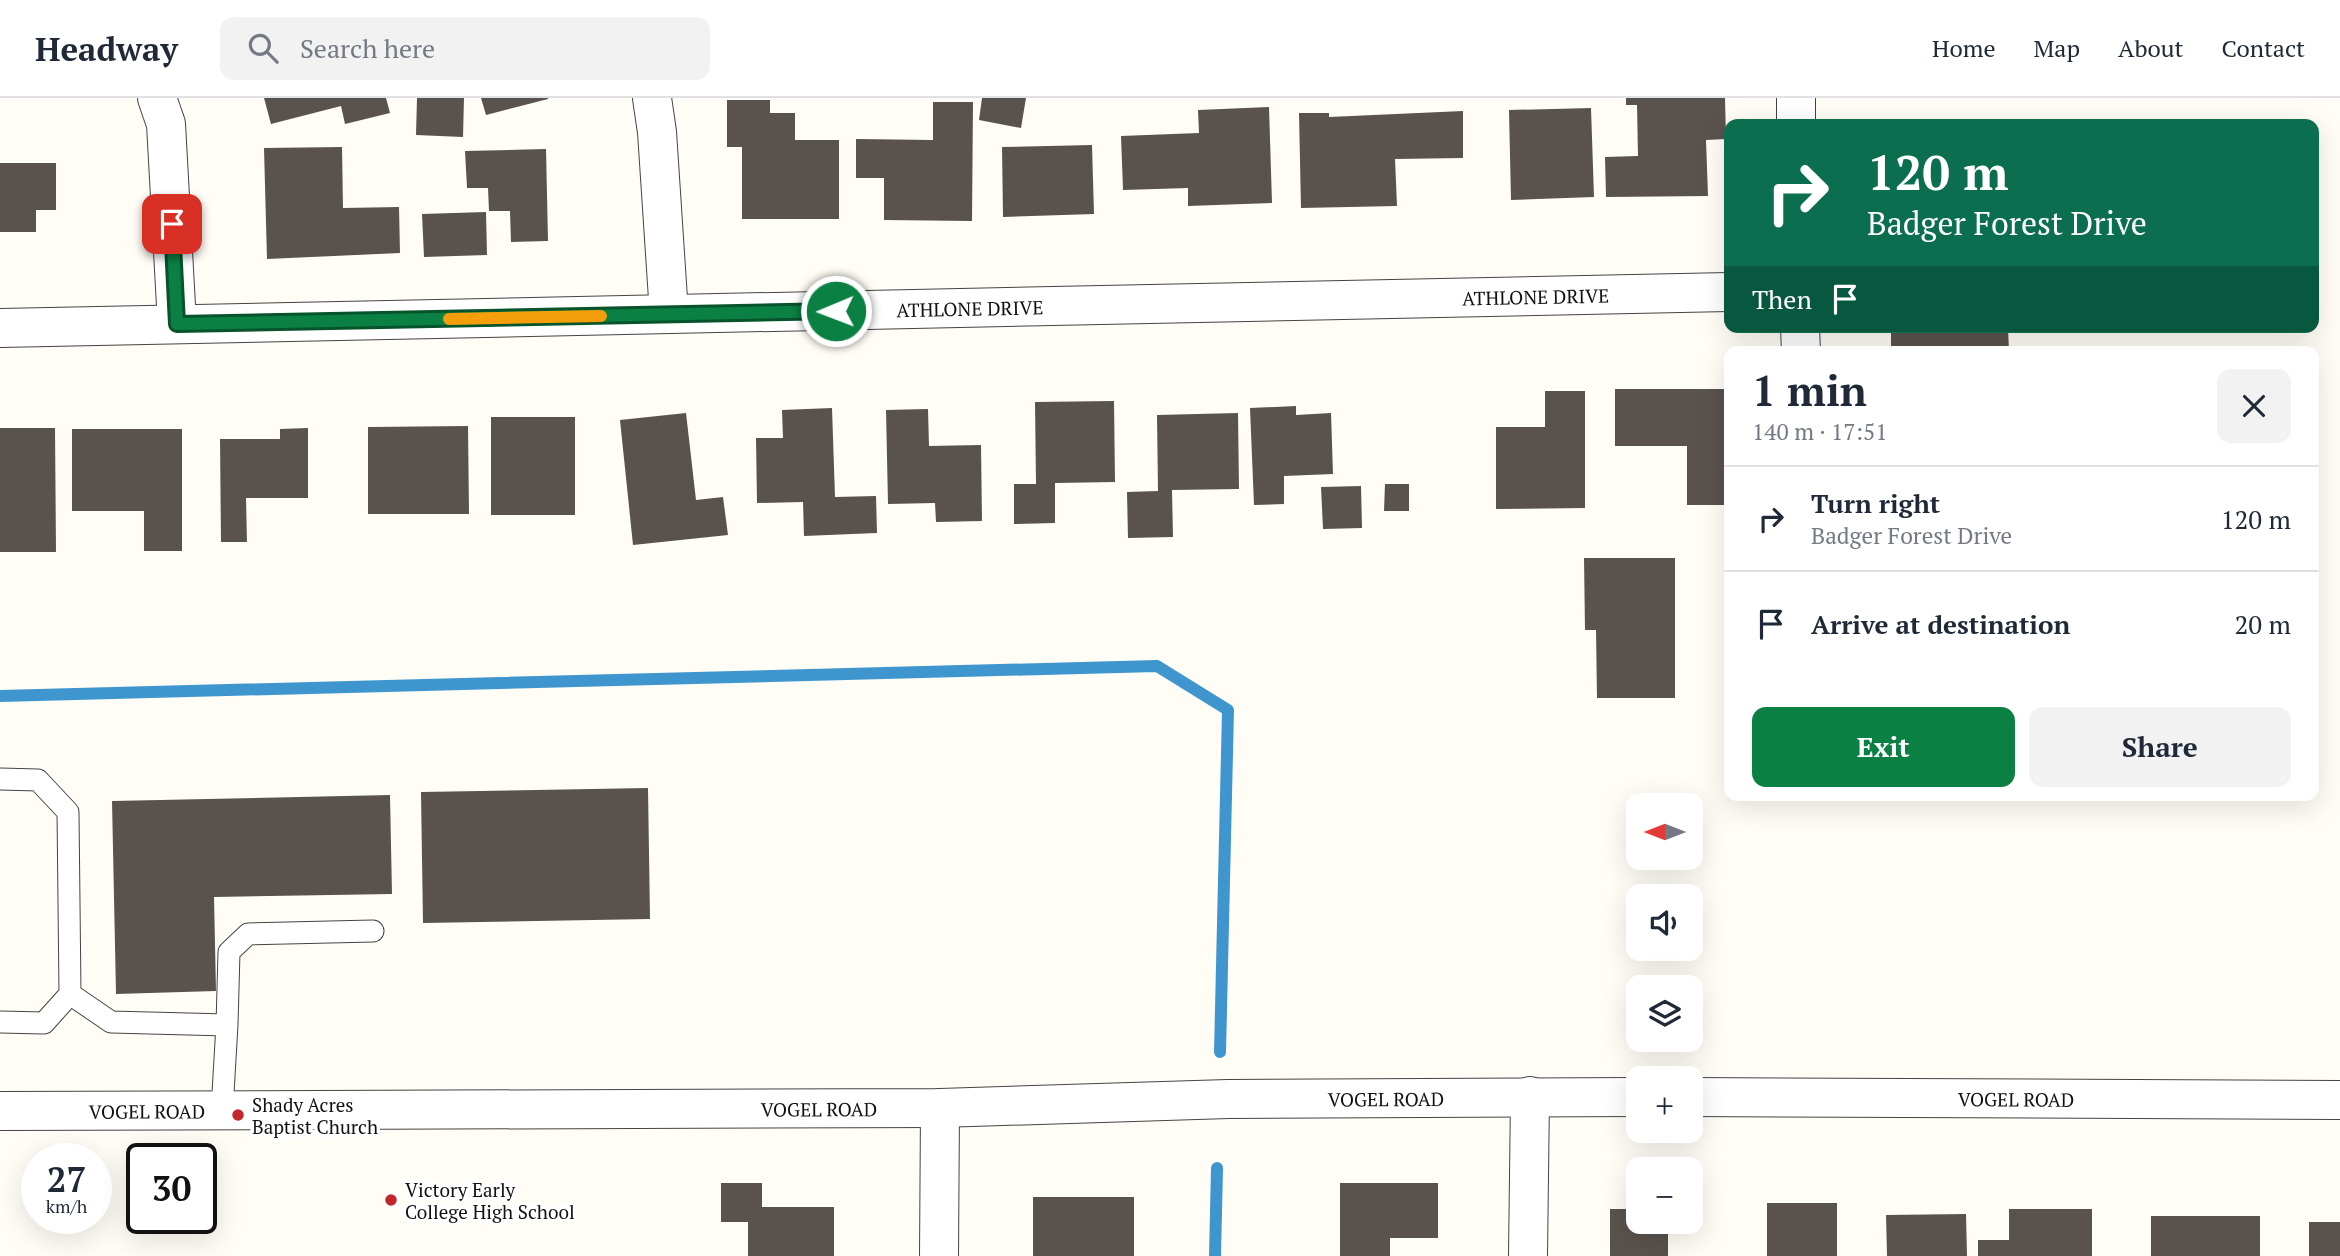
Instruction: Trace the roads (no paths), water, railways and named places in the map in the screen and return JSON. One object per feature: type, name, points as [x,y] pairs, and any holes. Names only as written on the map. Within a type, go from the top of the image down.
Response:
[{"type":"street","points":[[158,98],[166,124],[177,324]]},
{"type":"street","points":[[652,98],[657,132],[669,314]]},
{"type":"street","points":[[1796,98],[1796,119]]},
{"type":"street","name":"ATHLONE DRIVE","points":[[0,328],[1724,292]]},
{"type":"street","points":[[1528,1256],[1530,1096]]},
{"type":"street","name":"VOGEL ROAD","points":[[0,1111],[940,1108],[1228,1099],[1626,1097]]},
{"type":"street","name":"VOGEL ROAD","points":[[1703,1097],[2340,1100]]},
{"type":"street","points":[[939,1256],[940,1108]]},
{"type":"lane","points":[[0,779],[38,780],[68,812],[70,994],[44,1023],[0,1022]]},
{"type":"lane","points":[[222,1110],[229,952],[248,934],[373,931]]},
{"type":"lane","points":[[70,994],[111,1022],[227,1025]]},
{"type":"waterway","points":[[0,696],[1157,666],[1228,710],[1220,1052]]},
{"type":"waterway","points":[[1215,1256],[1217,1168]]},
{"type":"place","name":"Shady Acres Baptist Church","points":[[238,1115]]},
{"type":"place","name":"Victory Early College High School","points":[[391,1200]]}]
